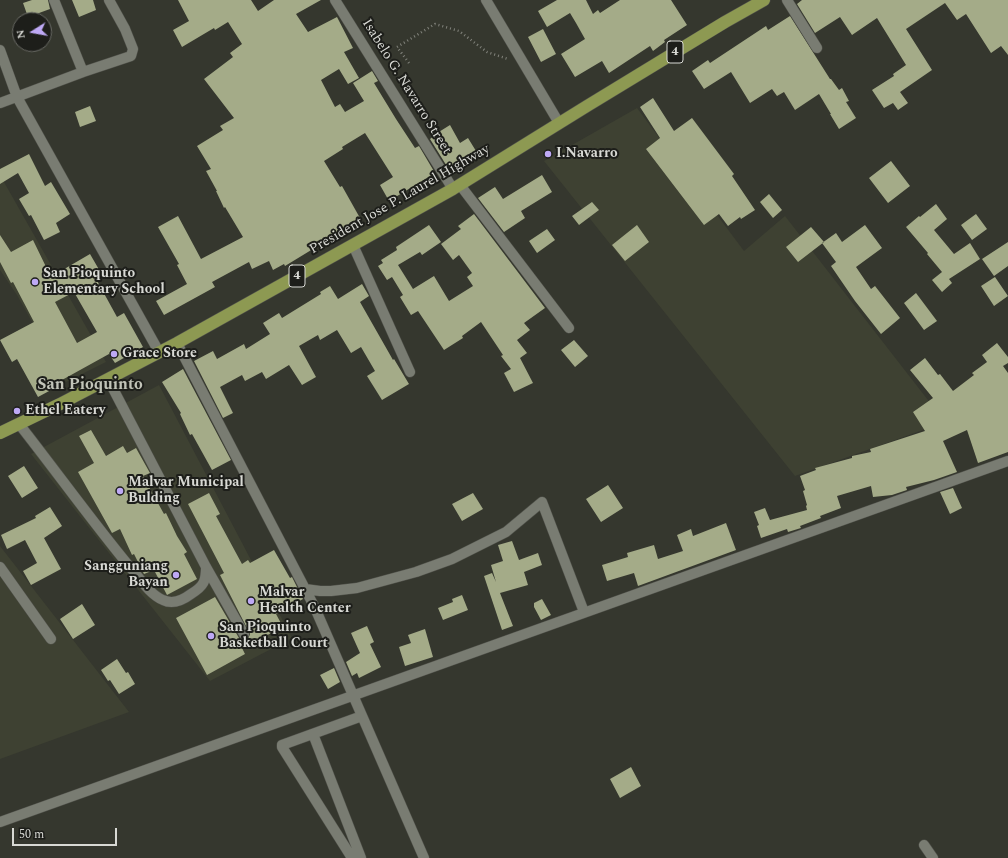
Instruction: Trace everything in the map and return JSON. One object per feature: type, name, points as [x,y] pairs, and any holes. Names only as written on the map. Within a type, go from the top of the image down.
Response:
[{"type":"highway","name":"President Jose P. Laurel Highway","points":[[0,433],[177,344],[456,187],[725,22],[764,0]]},
{"type":"street","points":[[54,0],[83,72]]},
{"type":"street","points":[[0,103],[131,56],[133,49],[125,29],[109,0]]},
{"type":"street","name":"Isabelo G. Navarro Street","points":[[335,0],[456,187],[569,328]]},
{"type":"street","points":[[486,0],[559,123]]},
{"type":"street","points":[[787,0],[817,48]]},
{"type":"street","points":[[0,50],[17,97],[159,352]]},
{"type":"street","points":[[353,245],[410,372]]},
{"type":"street","points":[[177,344],[315,608],[424,858]]},
{"type":"street","points":[[108,379],[206,567],[244,634]]},
{"type":"street","points":[[20,424],[112,546],[145,585],[157,596],[170,602],[177,602],[187,597],[201,587],[206,580],[206,567]]},
{"type":"street","points":[[0,822],[1008,461]]},
{"type":"street","points":[[305,589],[331,591],[357,588],[416,572],[452,559],[506,532],[542,502],[584,612]]},
{"type":"street","points":[[0,567],[51,639]]},
{"type":"street","points":[[352,858],[282,747],[283,744],[362,716]]},
{"type":"street","points":[[313,734],[361,858]]},
{"type":"street","points":[[924,845],[933,858]]},
{"type":"path","points":[[409,62],[397,47],[435,24],[459,31],[487,52],[524,64]]},
{"type":"shaded area","points":[[637,108],[744,251],[785,216],[945,422],[795,476],[544,161]]},
{"type":"shaded area","name":"San Pioquinto Elementary School","points":[[0,175],[106,362],[66,382],[17,295],[0,270]]},
{"type":"shaded area","points":[[159,385],[292,638],[210,681],[31,454]]},
{"type":"shaded area","points":[[0,546],[129,712],[0,759]]},
{"type":"building","points":[[32,0],[48,0],[50,9],[42,12],[26,12],[23,3]]},
{"type":"building","points":[[72,0],[93,0],[96,10],[79,17]]},
{"type":"building","points":[[178,0],[251,0],[258,11],[274,0],[321,0],[296,14],[308,32],[337,17],[353,48],[344,52],[359,78],[348,84],[339,69],[321,80],[335,107],[340,104],[345,112],[364,101],[353,83],[372,71],[378,81],[374,83],[396,119],[415,148],[419,146],[435,173],[389,201],[380,185],[393,177],[365,133],[342,147],[343,149],[324,161],[340,187],[342,186],[360,218],[348,225],[349,227],[285,266],[284,264],[273,270],[269,261],[252,269],[249,262],[212,282],[215,287],[164,315],[156,301],[187,284],[177,265],[179,264],[158,227],[178,216],[201,259],[243,237],[225,207],[224,208],[206,171],[211,169],[197,146],[223,130],[220,126],[234,118],[204,79],[233,57],[230,53],[242,44],[228,22],[215,30],[214,28],[182,47],[173,30],[189,21]]},
{"type":"building","points":[[557,0],[586,0],[593,14],[598,10],[600,13],[620,0],[671,0],[687,25],[664,40],[665,42],[653,51],[650,46],[609,73],[602,61],[575,77],[561,54],[585,39],[570,13],[547,27],[538,11]]},
{"type":"building","points":[[802,0],[1008,0],[1008,55],[1001,46],[991,53],[966,14],[957,20],[945,3],[906,29],[932,70],[900,92],[908,103],[898,110],[893,103],[884,108],[872,90],[894,76],[893,74],[906,65],[877,18],[852,35],[840,17],[815,33],[797,4]]},
{"type":"building","points":[[790,16],[830,79],[839,90],[842,88],[849,101],[846,102],[856,118],[839,129],[819,94],[795,110],[784,92],[777,96],[772,89],[750,103],[731,72],[704,89],[692,71],[708,60],[710,63],[766,26],[768,30]]},
{"type":"building","points":[[543,29],[556,54],[541,62],[528,37]]},
{"type":"building","points":[[653,98],[674,131],[692,118],[734,174],[732,176],[755,210],[741,219],[740,217],[728,226],[719,214],[704,225],[646,149],[660,138],[640,107]]},
{"type":"building","points":[[90,106],[96,121],[80,127],[75,112]]},
{"type":"building","points":[[450,125],[460,143],[468,138],[476,151],[448,168],[430,139]]},
{"type":"building","points":[[29,154],[45,186],[51,182],[70,214],[56,223],[60,232],[44,240],[31,215],[29,216],[19,199],[29,193],[18,173],[0,184],[0,169]]},
{"type":"building","points":[[891,161],[910,186],[888,203],[869,178]]},
{"type":"building","points":[[542,175],[552,192],[521,211],[525,218],[504,232],[478,198],[495,187],[503,199]]},
{"type":"building","points":[[769,194],[782,210],[773,218],[760,202]]},
{"type":"building","points":[[592,202],[599,210],[579,225],[572,216]]},
{"type":"building","points":[[936,204],[947,219],[934,230],[954,254],[970,243],[980,259],[949,279],[952,283],[942,292],[932,280],[942,272],[906,227]]},
{"type":"building","points":[[474,214],[545,308],[524,323],[530,330],[517,340],[527,353],[520,358],[533,383],[514,392],[504,373],[511,369],[501,356],[503,355],[481,322],[462,336],[463,338],[444,350],[418,311],[411,315],[400,297],[403,295],[392,277],[387,280],[378,266],[383,263],[381,260],[397,250],[396,247],[429,225],[441,242],[422,255],[420,252],[398,265],[413,289],[434,276],[449,301],[473,286],[467,277],[472,273],[459,255],[453,260],[441,244],[461,229],[458,226]]},
{"type":"building","points":[[976,214],[987,229],[972,240],[961,225]]},
{"type":"building","points":[[637,225],[649,242],[625,261],[612,245]]},
{"type":"building","points":[[865,225],[882,248],[856,267],[871,289],[875,286],[900,318],[881,334],[855,301],[831,266],[836,262],[822,243],[836,233],[842,242]]},
{"type":"building","points":[[811,227],[824,242],[798,262],[786,247]]},
{"type":"building","points":[[547,229],[555,240],[537,253],[529,241]]},
{"type":"building","points":[[0,235],[11,252],[33,240],[49,273],[52,271],[54,275],[90,254],[101,273],[95,277],[117,317],[124,313],[143,347],[115,363],[109,354],[62,380],[64,383],[38,397],[17,359],[12,362],[0,340],[34,322],[13,282],[11,283],[0,262]],"holes":[[[74,292],[97,332],[77,343],[55,302]]]},
{"type":"building","points":[[1008,242],[1008,266],[994,276],[982,259]]},
{"type":"building","points":[[995,277],[1008,296],[994,306],[981,286]]},
{"type":"building","points":[[362,284],[369,296],[360,302],[393,360],[394,359],[409,384],[382,400],[367,376],[375,371],[361,347],[351,353],[337,330],[320,340],[318,335],[299,346],[316,377],[302,385],[289,365],[266,379],[262,372],[245,381],[242,375],[220,387],[233,413],[223,418],[194,361],[213,351],[217,359],[244,344],[246,349],[270,334],[263,323],[279,313],[282,318],[321,294],[320,292],[330,286],[338,299]]},
{"type":"building","points":[[916,293],[937,321],[924,330],[904,303]]},
{"type":"building","points":[[574,340],[588,356],[575,367],[561,350]]},
{"type":"building","points":[[997,343],[1008,357],[1008,363],[1003,366],[1008,373],[1008,452],[978,463],[967,430],[943,441],[957,472],[906,487],[907,490],[892,495],[873,497],[871,486],[837,496],[841,508],[800,526],[801,528],[788,532],[787,529],[761,538],[757,526],[759,525],[754,512],[765,508],[770,520],[807,510],[803,491],[805,490],[800,476],[816,470],[815,468],[852,458],[852,456],[871,452],[870,449],[925,431],[913,412],[933,398],[910,370],[925,358],[953,391],[974,375],[972,373],[987,362],[982,355]]},
{"type":"building","points":[[183,369],[231,460],[212,470],[192,434],[190,435],[180,414],[181,413],[162,382]]},
{"type":"building","points":[[91,430],[106,456],[123,446],[127,453],[136,448],[150,473],[143,476],[164,514],[166,513],[177,536],[187,552],[184,554],[197,579],[167,595],[154,570],[144,574],[134,554],[132,555],[120,529],[112,533],[78,472],[94,463],[79,436]]},
{"type":"building","points":[[24,466],[38,488],[22,498],[8,476]]},
{"type":"building","points":[[608,485],[623,508],[601,522],[586,499]]},
{"type":"building","points":[[953,488],[962,508],[950,514],[940,492]]},
{"type":"building","points":[[209,493],[220,514],[216,516],[242,564],[248,560],[250,563],[274,550],[290,578],[292,577],[303,599],[276,614],[283,627],[242,648],[245,654],[207,675],[176,618],[215,597],[239,638],[244,640],[248,639],[250,634],[220,575],[224,573],[188,504]]},
{"type":"building","points":[[473,493],[483,509],[462,521],[452,504]]},
{"type":"building","points":[[50,507],[62,526],[44,538],[61,569],[31,585],[23,571],[37,563],[25,540],[7,549],[1,535],[36,518],[35,516]]},
{"type":"building","points":[[726,523],[736,550],[638,586],[634,573],[607,581],[602,565],[628,557],[627,553],[654,545],[658,559],[683,551],[677,535],[691,529],[693,536]]},
{"type":"building","points":[[512,541],[519,560],[538,553],[542,565],[524,572],[528,585],[500,593],[513,626],[502,630],[484,576],[492,573],[496,582],[491,565],[503,561],[498,545]]},
{"type":"building","points":[[462,595],[468,610],[443,620],[438,608],[453,602],[452,599]]},
{"type":"building","points":[[542,599],[551,615],[541,620],[534,607],[534,603]]},
{"type":"building","points":[[82,604],[95,625],[73,639],[60,619]]},
{"type":"building","points":[[367,626],[374,642],[370,644],[381,667],[359,678],[357,673],[352,676],[346,662],[360,653],[351,633]]},
{"type":"building","points":[[425,629],[433,657],[405,666],[399,647],[411,643],[408,635]]},
{"type":"building","points":[[117,659],[126,673],[128,672],[135,684],[119,694],[101,670]]},
{"type":"building","points":[[334,668],[340,682],[328,689],[320,675]]},
{"type":"building","points":[[631,767],[641,786],[620,798],[610,779]]},
{"type":"place","name":"I.Navarro","points":[[548,154]]},
{"type":"place","name":"San Pioquinto Elementary School","points":[[35,282]]},
{"type":"place","name":"Grace Store","points":[[114,354]]},
{"type":"place","name":"Ethel Eatery","points":[[17,411]]},
{"type":"place","name":"Malvar Municipal Bulding","points":[[120,491]]},
{"type":"place","name":"Sangguniang Bayan","points":[[176,575]]},
{"type":"place","name":"Malvar Health Center","points":[[251,601]]},
{"type":"place","name":"San Pioquinto Basketball Court","points":[[211,636]]},
{"type":"district","name":"San Pioquinto","points":[[90,386]]}]
